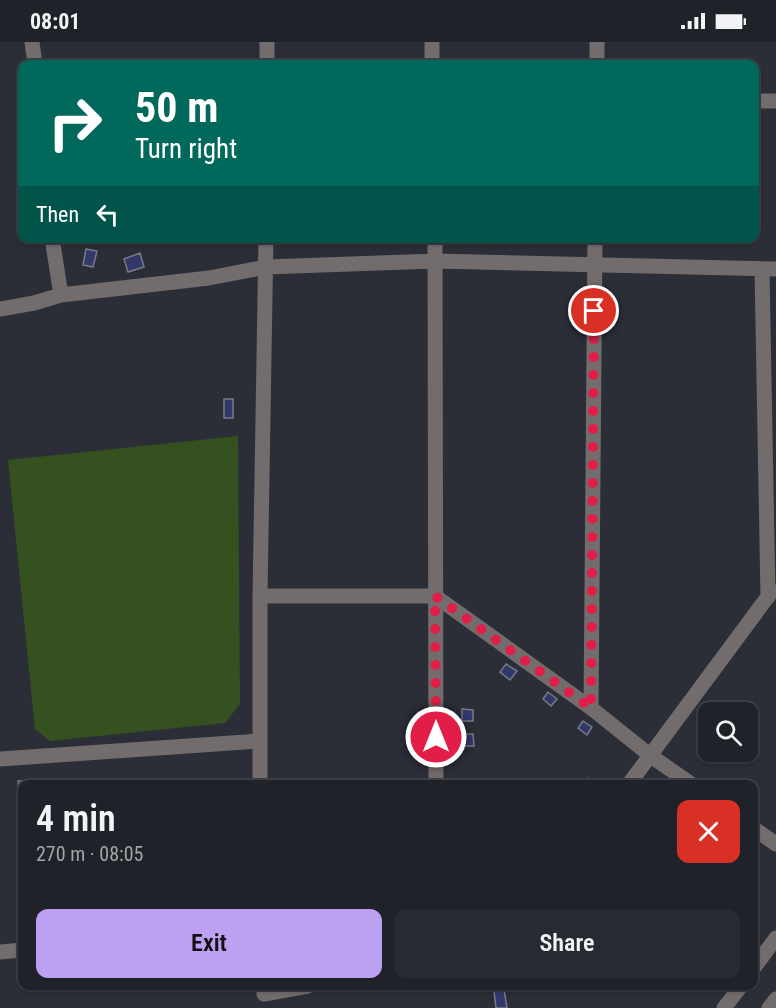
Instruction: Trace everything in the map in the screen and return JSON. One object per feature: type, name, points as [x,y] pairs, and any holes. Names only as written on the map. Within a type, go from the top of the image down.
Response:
[{"type":"street","points":[[32,42],[34,60]]},
{"type":"street","points":[[267,42],[267,60]]},
{"type":"street","points":[[432,42],[432,60]]},
{"type":"street","points":[[597,42],[597,60]]},
{"type":"street","points":[[759,101],[776,101]]},
{"type":"street","points":[[53,243],[61,295]]},
{"type":"street","points":[[260,780],[260,596],[266,243]]},
{"type":"street","points":[[435,243],[436,780]]},
{"type":"street","points":[[591,708],[595,243]]},
{"type":"street","points":[[0,309],[61,295],[208,278],[266,267],[435,261],[769,269],[772,591],[632,780]]},
{"type":"street","points":[[260,596],[435,596],[591,708],[685,780]]},
{"type":"street","points":[[0,759],[260,741]]},
{"type":"street","points":[[758,831],[776,844]]},
{"type":"street","points":[[758,962],[776,938]]},
{"type":"street","points":[[0,952],[18,951]]},
{"type":"street","points":[[264,996],[290,990]]},
{"type":"street","points":[[724,1008],[738,990]]},
{"type":"street","points":[[769,1008],[776,999]]},
{"type":"green space","points":[[238,436],[240,704],[225,723],[50,741],[35,729],[8,460]]},
{"type":"building","points":[[86,249],[97,251],[93,267],[83,265]]},
{"type":"building","points":[[140,253],[144,267],[128,272],[124,259]]},
{"type":"building","points":[[224,399],[233,399],[233,418],[224,418]]},
{"type":"building","points":[[506,664],[517,671],[510,680],[500,672]]},
{"type":"building","points":[[548,692],[557,699],[551,706],[543,699]]},
{"type":"building","points":[[462,709],[473,710],[473,721],[462,721]]},
{"type":"building","points":[[583,721],[592,727],[587,735],[578,728]]},
{"type":"building","points":[[462,734],[473,734],[474,746],[463,746]]},
{"type":"building","points":[[504,990],[507,1008],[496,1008],[494,991]]},
{"type":"route","points":[[436,737],[435,596],[591,708],[594,311]]}]
